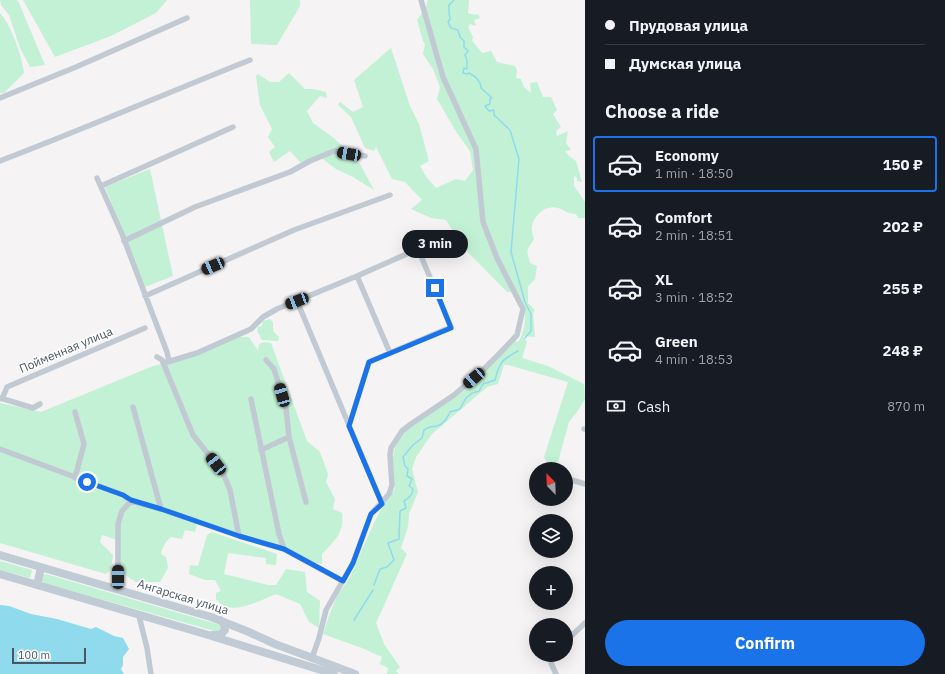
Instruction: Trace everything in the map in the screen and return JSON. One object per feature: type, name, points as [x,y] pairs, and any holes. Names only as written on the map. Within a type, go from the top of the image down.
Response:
[{"type":"main road","name":"Ангарская улица","points":[[0,555],[220,620],[274,644],[355,674]]},
{"type":"main road","points":[[37,585],[41,568]]},
{"type":"main road","points":[[0,574],[139,616],[205,634],[334,674]]},
{"type":"main road","points":[[205,634],[217,635],[223,632],[225,627],[220,620]]},
{"type":"street","points":[[312,658],[326,610],[353,563],[371,514],[382,504],[391,490],[390,454],[391,448],[398,436],[411,424],[454,395],[501,352],[517,335],[523,309],[496,258],[483,222],[476,149],[443,77],[421,0]]},
{"type":"street","points":[[0,98],[50,78],[187,18]]},
{"type":"street","points":[[0,161],[66,136],[179,88],[250,60]]},
{"type":"street","points":[[101,186],[233,127]]},
{"type":"street","points":[[124,241],[195,206],[290,172],[310,161],[334,151],[365,156]]},
{"type":"street","points":[[97,178],[124,241],[145,296],[166,362],[193,435],[224,473],[230,490],[239,536]]},
{"type":"street","points":[[145,296],[294,230],[390,195]]},
{"type":"street","points":[[157,357],[166,362],[197,353],[251,329],[263,317],[277,309],[357,276],[418,248],[451,328],[369,362],[349,426]]},
{"type":"street","points":[[357,276],[390,353]]},
{"type":"street","points":[[297,301],[382,504]]},
{"type":"street","name":"Пойменная улица","points":[[1,399],[7,387],[88,354],[145,328]]},
{"type":"street","points":[[266,360],[274,369],[286,408],[289,437],[306,502]]},
{"type":"street","points":[[1,399],[33,408],[40,404]]},
{"type":"street","points":[[251,399],[279,534],[284,549]]},
{"type":"street","points":[[133,407],[161,509]]},
{"type":"street","points":[[75,478],[84,444],[76,412]]},
{"type":"street","points":[[261,450],[289,437]]},
{"type":"street","points":[[0,449],[123,495],[131,500],[239,536],[284,549],[343,581]]},
{"type":"street","points":[[573,480],[585,484]]},
{"type":"street","points":[[118,590],[118,524],[122,511],[131,500]]},
{"type":"street","points":[[139,616],[148,648],[151,674]]},
{"type":"street","points":[[573,634],[585,623]]},
{"type":"street","points":[[551,662],[556,674]]},
{"type":"green space","points":[[0,0],[17,0],[45,65],[30,67],[20,48],[9,15],[1,5]]},
{"type":"green space","points":[[23,0],[167,0],[156,13],[111,36],[55,57]]},
{"type":"green space","points":[[250,0],[300,0],[300,6],[277,45],[251,44]]},
{"type":"green space","points":[[428,0],[469,0],[468,13],[475,15],[478,14],[480,18],[474,20],[476,26],[470,24],[468,27],[473,37],[472,41],[482,53],[491,51],[497,62],[515,66],[517,70],[516,78],[521,79],[524,87],[531,93],[530,83],[537,82],[543,97],[551,97],[557,110],[553,114],[561,127],[556,131],[557,136],[568,131],[566,143],[571,150],[565,151],[576,161],[582,182],[577,181],[577,178],[574,176],[574,186],[585,202],[585,218],[578,218],[576,214],[554,207],[541,211],[533,222],[532,229],[534,239],[527,253],[530,263],[537,266],[535,279],[528,286],[528,303],[535,310],[533,313],[535,337],[523,336],[527,342],[522,358],[548,366],[584,384],[585,399],[569,422],[558,462],[547,462],[544,457],[568,382],[508,365],[504,365],[498,384],[487,387],[432,434],[416,457],[412,469],[418,492],[409,514],[408,527],[401,548],[407,554],[376,623],[384,644],[400,667],[396,671],[399,674],[387,674],[388,668],[380,664],[382,657],[323,634],[330,613],[338,594],[349,579],[374,523],[385,502],[395,488],[393,454],[397,443],[408,429],[461,392],[482,374],[515,341],[518,342],[522,334],[525,320],[524,306],[517,291],[507,292],[464,248],[452,254],[445,249],[453,231],[446,220],[431,218],[411,209],[422,200],[405,182],[392,179],[376,147],[374,151],[365,148],[351,117],[338,105],[340,102],[353,112],[363,107],[354,80],[391,48],[410,106],[419,124],[429,161],[420,166],[427,178],[436,188],[456,179],[465,181],[473,170],[470,151],[457,133],[437,99],[440,87],[433,69],[423,54],[425,44],[417,20],[426,7]]},
{"type":"green space","points":[[0,13],[8,25],[15,41],[24,73],[4,93],[0,93]]},
{"type":"green space","points":[[289,73],[305,89],[326,92],[327,98],[320,96],[307,111],[313,123],[335,139],[360,164],[374,190],[353,177],[336,169],[320,157],[301,163],[290,151],[274,162],[269,152],[275,147],[268,137],[272,129],[260,105],[256,76],[258,74],[270,82],[279,82]]},
{"type":"green space","points":[[150,169],[173,276],[145,287],[105,187]]},
{"type":"green space","points":[[270,319],[273,323],[273,331],[279,337],[278,341],[262,340],[257,331],[258,327],[262,326],[263,321]]},
{"type":"green space","points":[[237,337],[249,337],[259,352],[259,344],[264,342],[271,343],[307,441],[320,452],[328,474],[326,482],[335,499],[333,509],[342,513],[342,526],[338,536],[322,554],[322,564],[299,560],[272,546],[242,534],[197,524],[195,532],[185,530],[182,539],[171,537],[164,544],[161,554],[166,557],[168,568],[160,582],[136,582],[125,575],[124,569],[120,562],[120,541],[102,535],[100,542],[113,555],[111,569],[106,574],[0,543],[0,403],[41,412],[153,366],[205,352]]},
{"type":"green space","points":[[212,532],[277,554],[276,565],[266,564],[266,558],[228,553],[224,574],[268,585],[276,585],[286,569],[305,572],[307,592],[320,601],[319,628],[309,622],[300,604],[276,594],[252,604],[232,608],[223,605],[216,600],[216,593],[221,591],[215,580],[205,580],[189,574],[190,565],[198,566],[207,535]]},
{"type":"green space","points":[[0,561],[32,570],[30,578],[0,570]]},
{"type":"green space","points":[[46,574],[220,625],[223,628],[218,632],[43,583],[42,575]]},
{"type":"water","points":[[0,605],[9,606],[31,614],[57,619],[91,629],[96,627],[114,636],[123,638],[129,649],[123,657],[123,665],[121,669],[124,674],[0,674]]},
{"type":"waterway","points":[[454,0],[449,5],[450,19],[448,22],[451,28],[458,30],[460,37],[464,41],[464,47],[468,51],[465,55],[467,60],[467,69],[464,68],[463,73],[469,73],[475,77],[479,81],[481,88],[492,98],[490,99],[490,104],[485,106],[489,111],[494,110],[494,115],[510,130],[519,159],[511,252],[525,302],[531,314],[531,331],[525,338]]},
{"type":"waterway","points":[[374,585],[380,569],[387,567],[394,560],[388,543],[399,539],[400,511],[406,508],[404,501],[408,499],[413,491],[413,489],[409,486],[412,479],[407,476],[408,469],[405,466],[403,457],[413,445],[422,438],[424,430],[442,424],[450,412],[460,409],[466,398],[472,393],[479,391],[483,384],[495,380],[502,362],[518,351]]},
{"type":"waterway","points":[[354,620],[373,590]]},
{"type":"route","points":[[87,482],[123,495],[137,503],[161,509],[239,536],[284,549],[343,581],[353,563],[366,532],[371,514],[382,504],[349,426],[369,362],[451,328],[435,288]]}]
